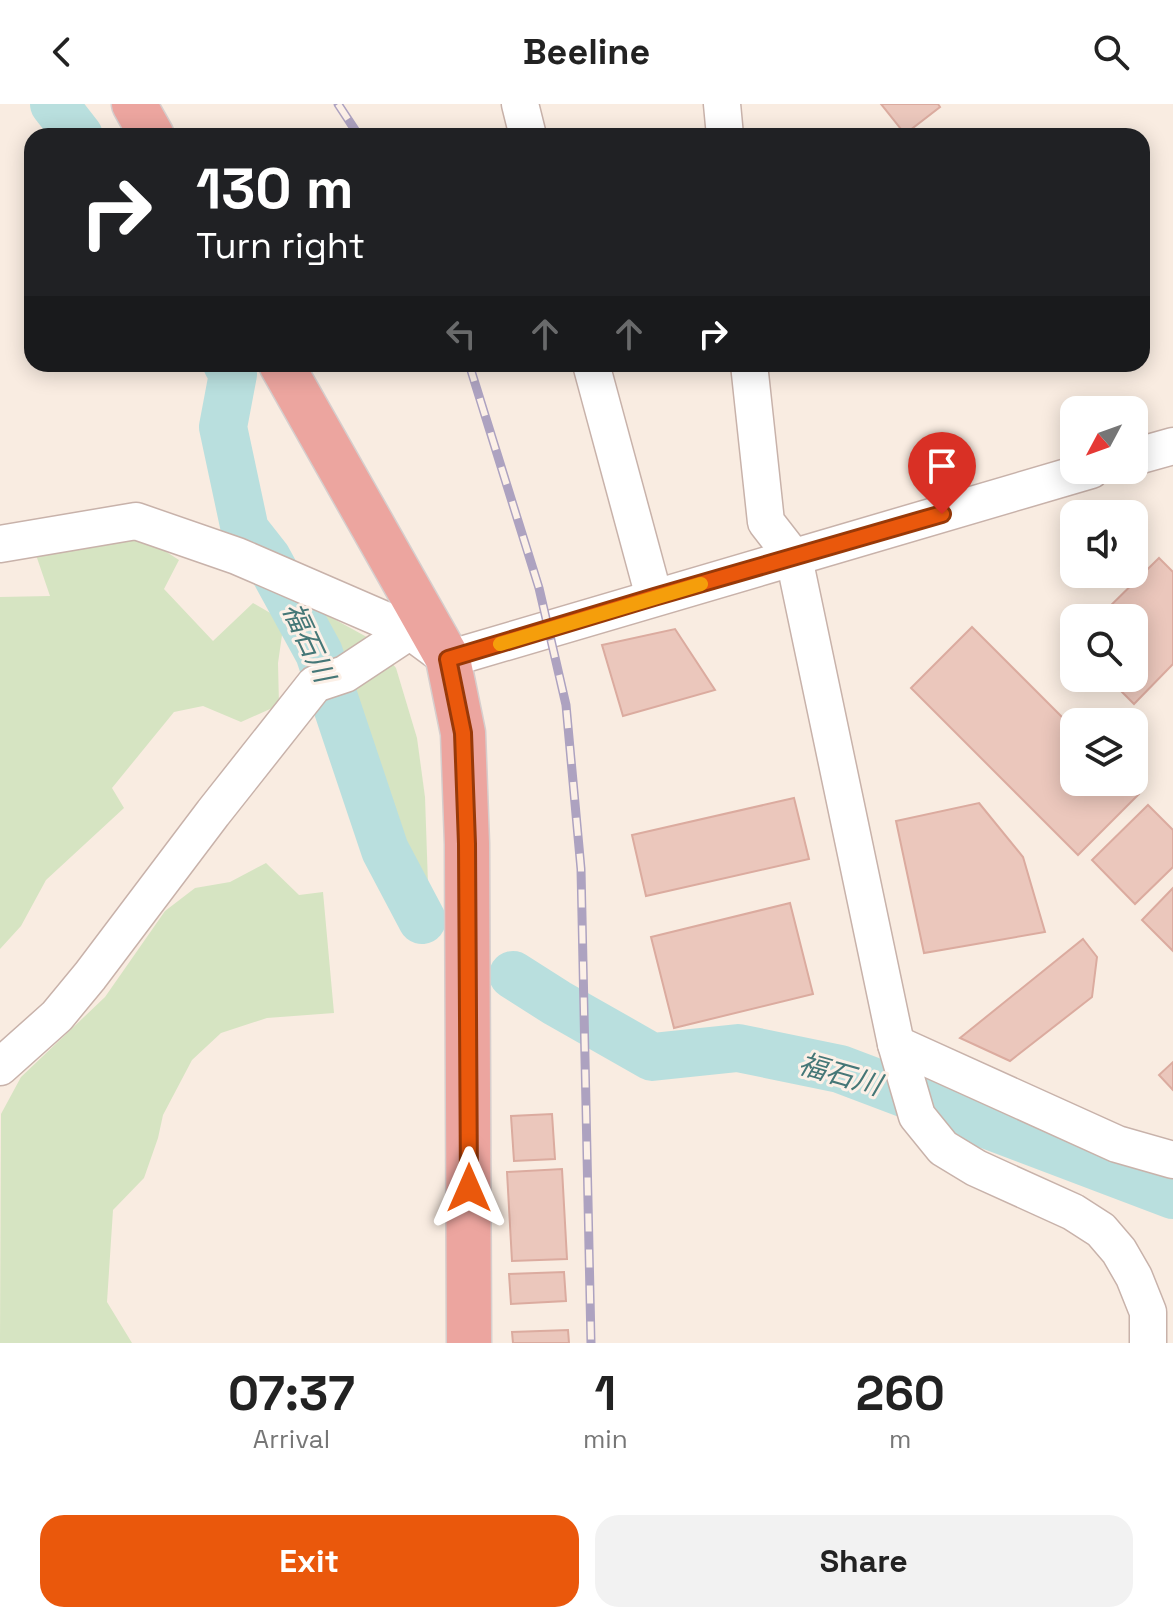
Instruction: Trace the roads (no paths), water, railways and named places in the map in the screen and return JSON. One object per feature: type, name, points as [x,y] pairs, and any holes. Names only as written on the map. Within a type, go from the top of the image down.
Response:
[{"type":"highway","points":[[134,104],[148,128]]},
{"type":"highway","points":[[286,372],[448,659],[463,733],[467,844],[469,1343]]},
{"type":"street","points":[[520,104],[526,128]]},
{"type":"street","points":[[722,104],[724,128]]},
{"type":"street","points":[[593,372],[654,597]]},
{"type":"street","points":[[750,372],[766,522],[794,558],[897,1045],[917,1116],[943,1148],[976,1168],[1073,1212],[1101,1230],[1119,1251],[1134,1277],[1148,1312],[1148,1343]]},
{"type":"street","points":[[1148,453],[1173,446]]},
{"type":"street","points":[[0,544],[136,521],[237,556],[410,631],[448,659],[1060,479]]},
{"type":"street","points":[[0,1067],[57,1016],[213,813],[330,679],[410,631]]},
{"type":"street","points":[[897,1045],[1117,1144],[1173,1160]]},
{"type":"waterway","name":"福石川","points":[[54,104],[73,128]]},
{"type":"waterway","name":"福石川","points":[[232,372],[223,427],[245,530],[267,558],[319,653],[385,850],[422,920]]},
{"type":"waterway","name":"福石川","points":[[513,975],[652,1057],[738,1048],[840,1069],[1173,1195]]},
{"type":"railway","points":[[338,104],[354,128]]},
{"type":"railway","points":[[472,372],[539,588],[566,705],[581,869],[591,1343]]}]
